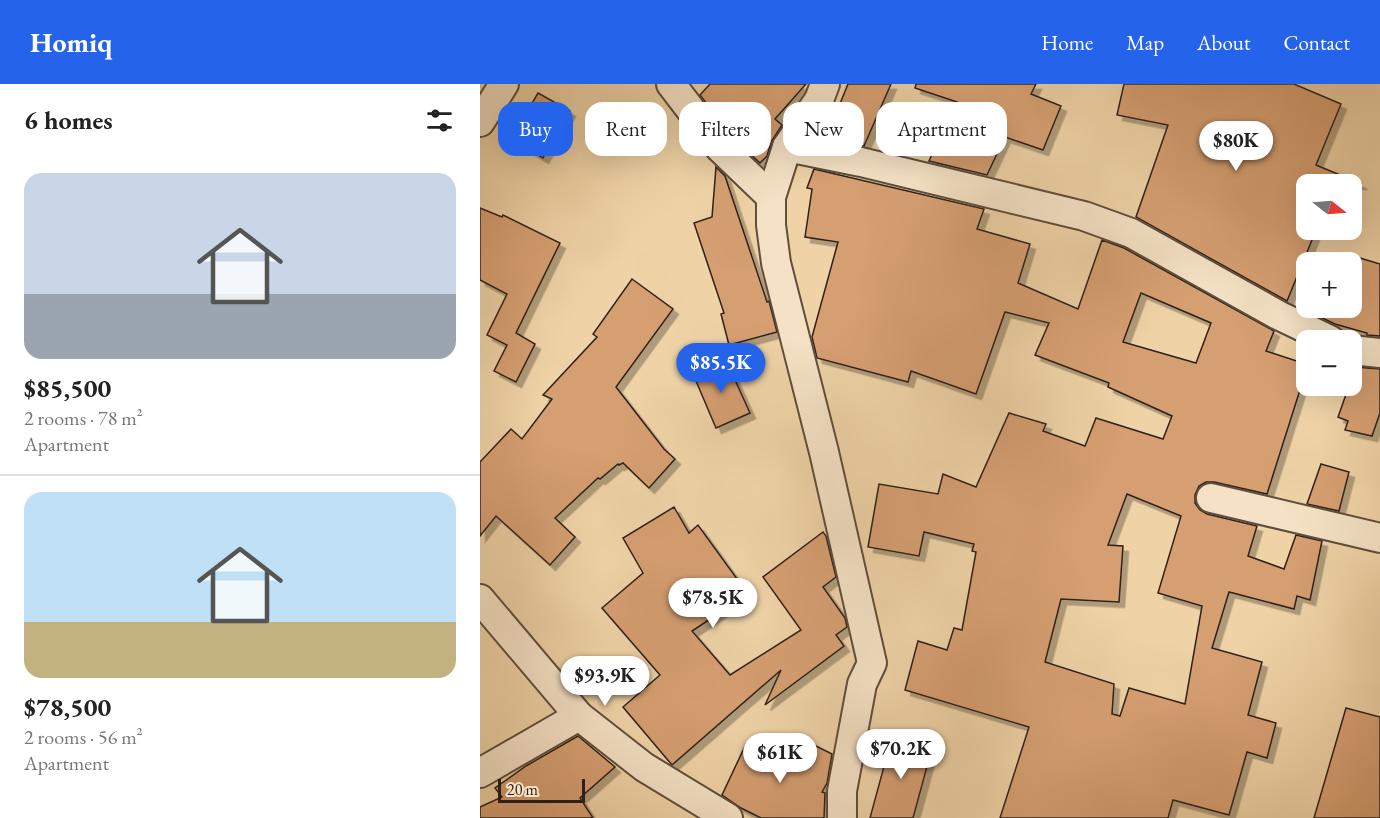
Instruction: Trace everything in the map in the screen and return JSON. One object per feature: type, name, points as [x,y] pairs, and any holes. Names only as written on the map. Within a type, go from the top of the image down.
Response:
[{"type":"street","points":[[671,84],[720,148],[771,197]]},
{"type":"street","points":[[784,156],[771,197],[771,225],[776,263],[824,452],[872,663],[862,684],[842,791],[842,818]]},
{"type":"street","points":[[831,156],[1093,220],[1131,233],[1309,330]]},
{"type":"street","points":[[1362,351],[1380,353]]},
{"type":"street","points":[[1211,498],[1380,538]]},
{"type":"street","points":[[480,599],[579,716],[644,767],[728,818]]},
{"type":"street","points":[[480,773],[579,716]]},
{"type":"building","points":[[710,84],[806,84],[790,102],[783,102],[783,110],[775,119],[782,125],[771,142],[771,102],[705,102],[700,95]]},
{"type":"building","points":[[848,84],[891,84],[883,102],[876,102],[876,118],[864,146],[864,102],[841,102]]},
{"type":"building","points":[[916,84],[1036,84],[1031,94],[1061,106],[1043,150],[1007,138],[1007,102],[957,102],[915,88]]},
{"type":"building","points":[[1124,84],[1294,84],[1341,104],[1316,165],[1338,174],[1296,174],[1296,240],[1312,240],[1307,252],[1296,252],[1296,279],[1287,301],[1136,217],[1168,125],[1117,115]]},
{"type":"building","points":[[538,93],[554,102],[533,102]]},
{"type":"building","points":[[752,156],[767,156],[760,163]]},
{"type":"building","points":[[931,156],[996,156],[987,175],[929,161]]},
{"type":"building","points":[[716,167],[725,176],[767,302],[769,301],[777,332],[729,345],[721,314],[724,313],[694,223],[712,217]]},
{"type":"building","points":[[814,169],[984,209],[977,229],[1030,244],[1018,283],[1078,309],[1102,240],[1124,248],[1274,331],[1266,351],[1296,361],[1296,396],[1298,396],[1267,494],[1206,482],[1199,486],[1195,495],[1195,503],[1207,514],[1257,526],[1248,556],[1284,569],[1296,535],[1322,541],[1310,600],[1297,596],[1294,609],[1229,592],[1212,648],[1262,662],[1248,715],[1276,723],[1267,758],[1247,752],[1229,815],[1173,800],[1168,818],[1000,818],[1029,727],[905,690],[918,641],[947,650],[954,628],[962,630],[976,552],[972,551],[974,544],[924,532],[919,556],[868,547],[879,484],[938,494],[943,474],[976,487],[1009,413],[1046,424],[1043,431],[1085,446],[1096,418],[1163,439],[1172,416],[1108,387],[1109,383],[1035,355],[1049,323],[1005,312],[976,394],[911,371],[908,382],[817,358],[812,337],[838,242],[805,237],[812,189],[807,188]],"holes":[[[1141,293],[1211,323],[1196,363],[1123,342]],[[1127,494],[1181,516],[1158,593],[1202,606],[1185,704],[1129,688],[1120,716],[1112,714],[1114,684],[1045,662],[1061,599],[1119,602],[1123,546],[1108,545]]]},
{"type":"building","points":[[480,208],[502,217],[503,215],[560,243],[516,333],[535,344],[516,382],[494,371],[507,345],[487,335],[507,294],[480,280]]},
{"type":"building","points":[[1362,259],[1380,264],[1380,336],[1367,335],[1362,330],[1335,324],[1322,318],[1362,318]]},
{"type":"building","points":[[632,279],[673,309],[616,387],[664,449],[675,459],[649,488],[623,463],[618,464],[600,479],[598,478],[555,518],[575,537],[550,565],[496,516],[480,536],[480,462],[511,429],[522,439],[552,399],[543,395],[597,337],[593,334]]},
{"type":"building","points":[[726,360],[750,413],[716,428],[693,374]]},
{"type":"building","points":[[1362,368],[1380,369],[1380,413],[1372,436],[1345,430],[1348,421],[1338,417],[1345,396],[1362,396]]},
{"type":"building","points":[[1321,464],[1349,472],[1339,511],[1307,504]]},
{"type":"building","points":[[674,507],[689,533],[698,525],[748,594],[692,631],[730,675],[801,630],[763,577],[823,532],[836,577],[823,587],[845,618],[847,627],[836,635],[844,646],[765,705],[781,670],[672,765],[623,707],[660,675],[602,608],[643,573],[623,538]]},
{"type":"building","points":[[1346,708],[1380,717],[1380,818],[1314,818]]},
{"type":"building","points":[[578,736],[615,767],[580,798],[593,818],[480,818],[480,807],[502,797],[495,788],[526,766]]},
{"type":"building","points":[[892,737],[932,748],[913,818],[870,818]]},
{"type":"building","points":[[808,742],[832,754],[827,783],[822,792],[825,793],[824,818],[761,818],[722,795],[746,744],[795,768]]}]
